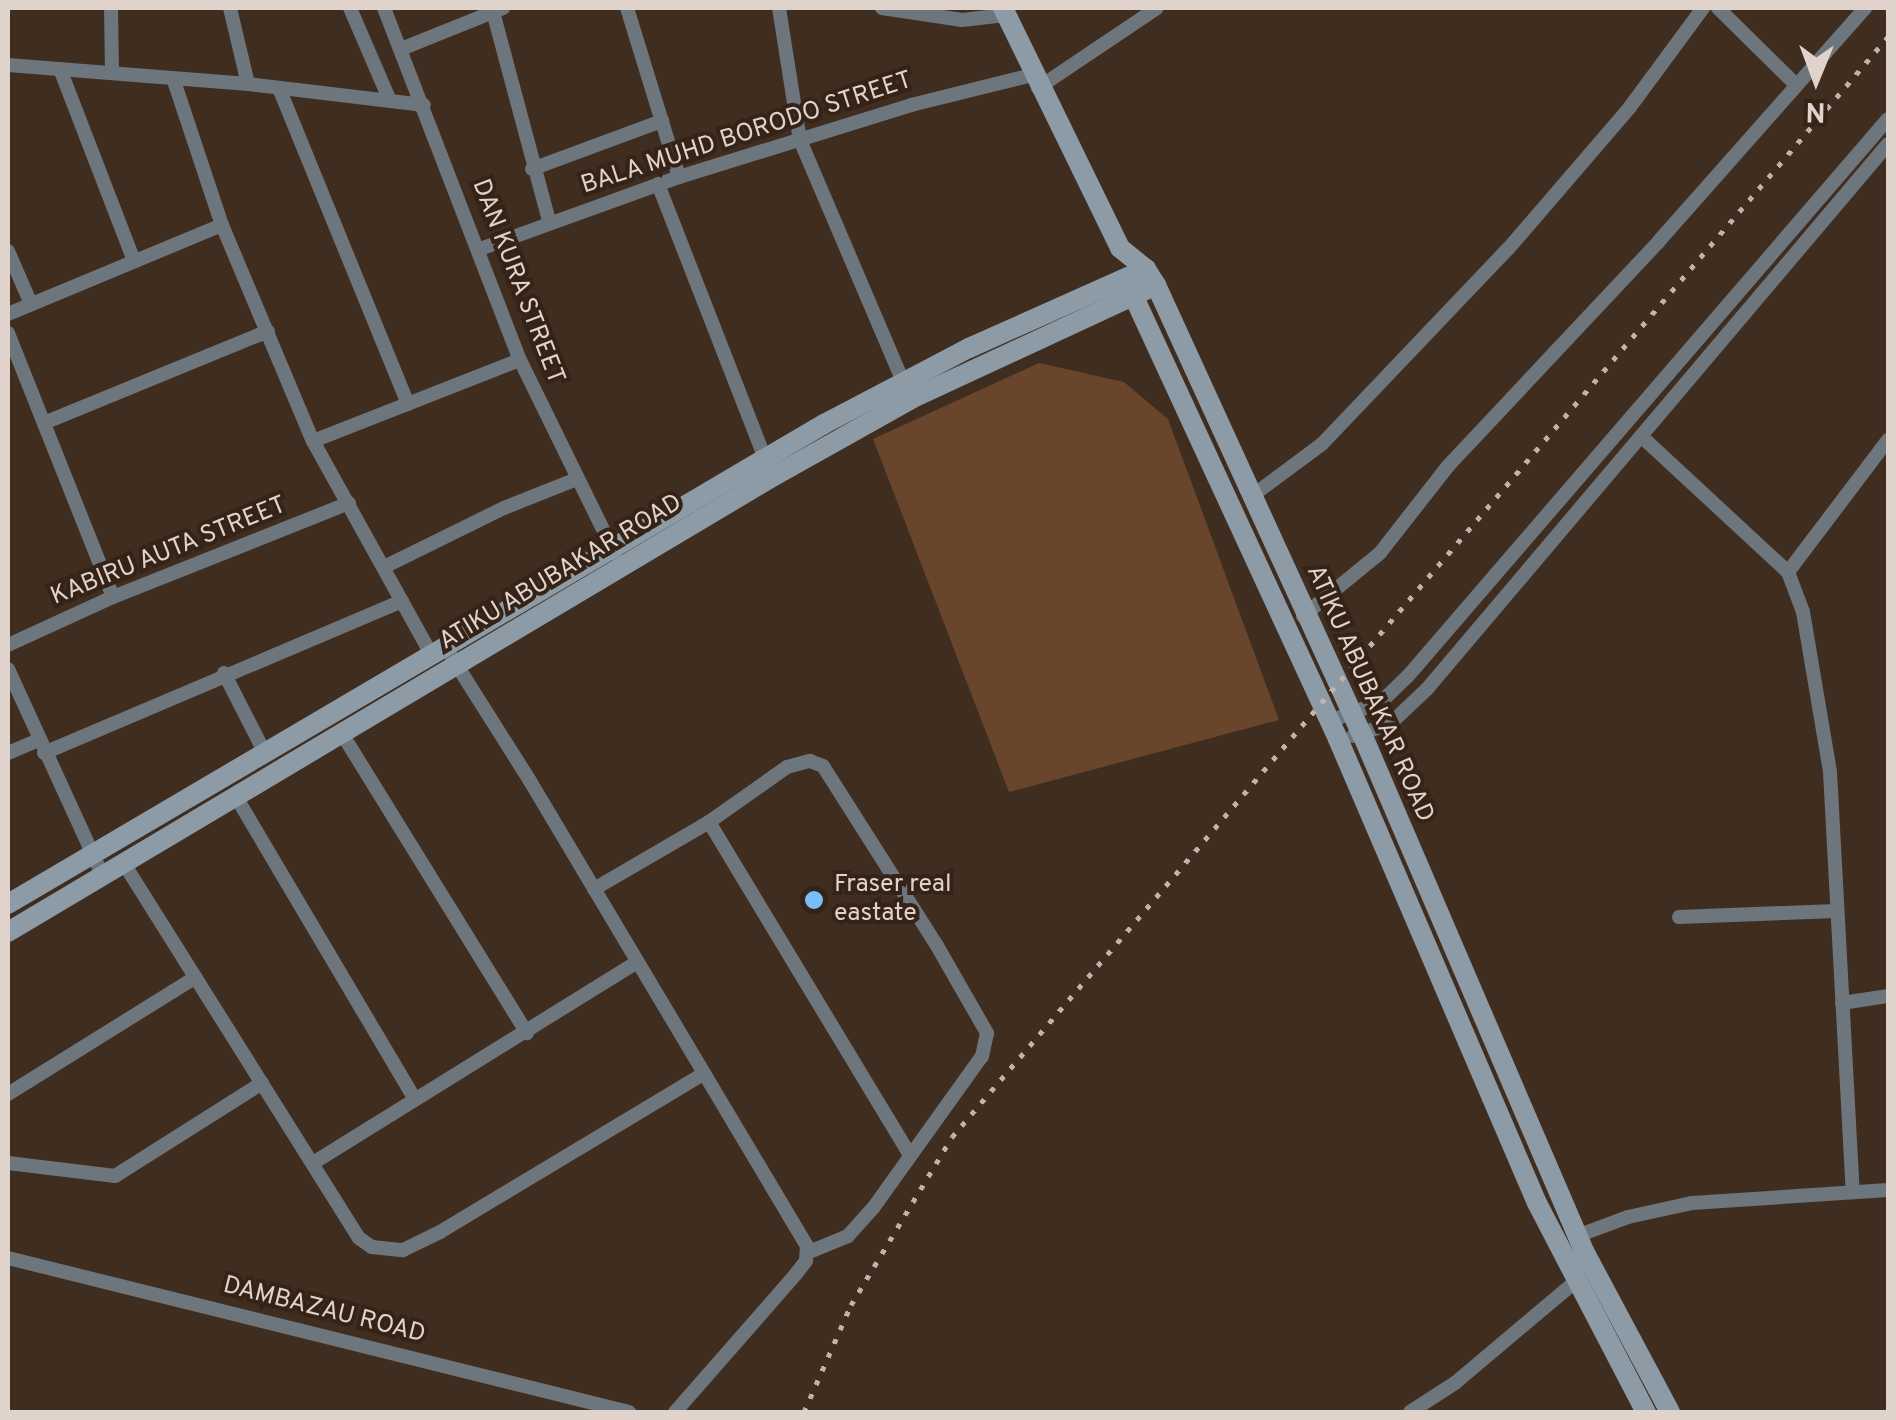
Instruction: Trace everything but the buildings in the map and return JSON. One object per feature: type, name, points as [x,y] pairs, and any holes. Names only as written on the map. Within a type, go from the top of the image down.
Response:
[{"type":"street","points":[[111,8],[112,73]]},
{"type":"street","points":[[230,8],[248,84]]},
{"type":"street","points":[[350,8],[390,101]]},
{"type":"street","name":"DAN KURA STREET","points":[[384,8],[480,248],[520,360],[616,557]]},
{"type":"street","points":[[627,8],[678,177]]},
{"type":"street","points":[[779,8],[800,140],[902,381]]},
{"type":"street","points":[[882,8],[962,20],[1004,11]]},
{"type":"street","name":"BALA MUHD BORODO STREET","points":[[480,248],[678,177],[911,105],[1035,81],[1157,8]]},
{"type":"street","points":[[1252,496],[1322,444],[1508,249],[1630,106],[1703,8]]},
{"type":"street","points":[[1718,8],[1795,84]]},
{"type":"street","points":[[1285,626],[1307,614],[1380,554],[1448,466],[1623,281],[1864,8]]},
{"type":"street","points":[[401,49],[496,9],[532,169],[549,221]]},
{"type":"street","name":"ATIKU ABUBAKAR ROAD","points":[[1004,11],[1120,248],[1151,277],[1362,734],[1577,1236],[1670,1412]]},
{"type":"street","points":[[8,65],[248,84],[424,106]]},
{"type":"street","points":[[60,69],[134,261]]},
{"type":"street","points":[[173,78],[222,225],[313,441],[402,601],[445,657],[594,889],[808,1252]]},
{"type":"street","points":[[278,88],[408,404]]},
{"type":"street","points":[[1334,730],[1352,713],[1381,702],[1462,617],[1888,119]]},
{"type":"street","points":[[532,169],[662,122]]},
{"type":"street","points":[[1334,730],[1362,734],[1390,724],[1427,689],[1888,144]]},
{"type":"street","points":[[658,184],[765,458]]},
{"type":"street","points":[[8,314],[222,225]]},
{"type":"street","points":[[1120,248],[1130,287],[1334,730],[1476,1068],[1575,1282],[1646,1412]]},
{"type":"street","points":[[8,250],[30,304]]},
{"type":"street","name":"ATIKU ABUBAKAR ROAD","points":[[8,932],[341,732],[445,657],[616,557],[913,398],[1151,277]]},
{"type":"street","points":[[616,557],[765,458],[902,381],[1130,287]]},
{"type":"street","points":[[44,424],[268,331]]},
{"type":"street","points":[[8,333],[113,597]]},
{"type":"street","points":[[313,441],[520,360]]},
{"type":"street","points":[[1641,436],[1788,572],[1806,626],[1824,722],[1853,1192]]},
{"type":"street","points":[[1788,572],[1888,440]]},
{"type":"street","points":[[384,567],[504,508],[577,479]]},
{"type":"street","name":"KABIRU AUTA STREET","points":[[8,645],[113,597],[349,503]]},
{"type":"street","points":[[8,753],[41,747],[402,601]]},
{"type":"street","points":[[8,904],[265,753],[445,657]]},
{"type":"street","points":[[8,670],[102,874]]},
{"type":"street","points":[[224,673],[265,753]]},
{"type":"street","points":[[341,732],[527,1033]]},
{"type":"street","points":[[594,889],[708,822],[787,767],[806,761],[823,766],[936,944],[988,1040],[972,1071],[873,1208],[848,1236],[808,1252],[796,1274],[675,1412]]},
{"type":"street","points":[[235,795],[416,1099]]},
{"type":"street","points":[[708,822],[910,1154]]},
{"type":"street","points":[[123,862],[364,1243],[382,1250],[404,1250],[702,1075]]},
{"type":"street","points":[[1679,917],[1836,911]]},
{"type":"street","points":[[313,1163],[636,962]]},
{"type":"street","points":[[8,1094],[196,977]]},
{"type":"street","points":[[1842,1004],[1888,996]]},
{"type":"street","points":[[8,1163],[115,1176],[262,1083]]},
{"type":"street","points":[[1577,1236],[1628,1217],[1692,1202],[1888,1190]]},
{"type":"street","name":"DAMBAZAU ROAD","points":[[8,1258],[628,1412]]},
{"type":"street","points":[[1410,1412],[1455,1384],[1575,1282]]},
{"type":"shaded area","points":[[1039,363],[1124,382],[1168,419],[1279,720],[1009,792],[873,439]]},
{"type":"railway","points":[[804,1412],[851,1305],[952,1137],[1888,37]]},
{"type":"place","name":"Fraser real eastate","points":[[814,900]]}]
